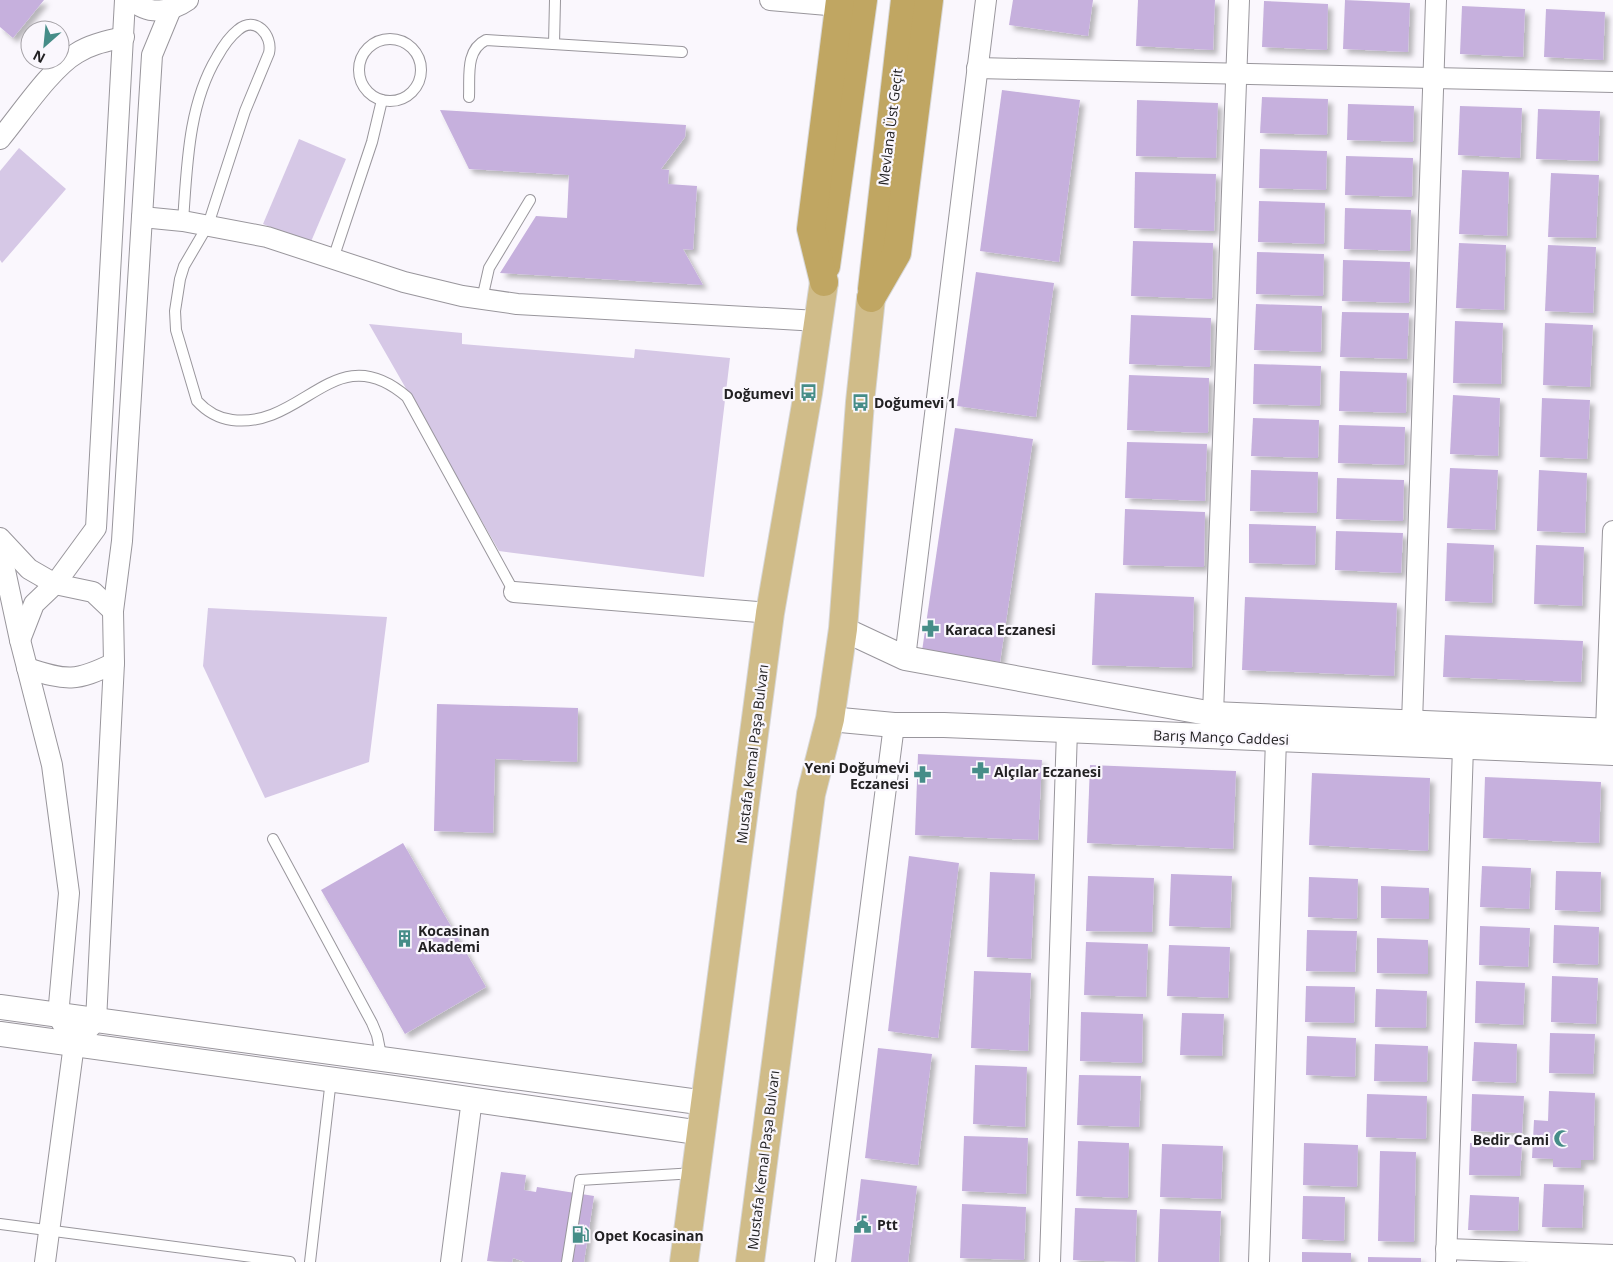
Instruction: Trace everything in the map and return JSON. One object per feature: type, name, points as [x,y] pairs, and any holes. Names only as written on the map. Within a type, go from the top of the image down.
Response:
[{"type":"highway","name":"Mevlana Üst Geçit","points":[[876,254],[905,0]]},
{"type":"highway","points":[[871,298],[897,253],[929,0]]},
{"type":"highway","name":"Mustafa Kemal Paşa Bulvarı","points":[[824,282],[847,2]]},
{"type":"highway","points":[[824,282],[812,229],[847,2]]},
{"type":"highway","name":"Mustafa Kemal Paşa Bulvarı","points":[[871,298],[876,254]]},
{"type":"main road","name":"Mustafa Kemal Paşa Bulvarı","points":[[684,1262],[770,613],[824,282]]},
{"type":"main road","name":"Mustafa Kemal Paşa Bulvarı","points":[[750,1262],[810,794],[830,719],[843,629],[860,402],[871,298]]},
{"type":"street","points":[[20,640],[34,604],[55,584],[96,528],[126,0]]},
{"type":"street","points":[[132,0],[149,10],[180,5]]},
{"type":"street","points":[[770,0],[847,2]]},
{"type":"street","points":[[905,658],[986,0]]},
{"type":"street","points":[[1213,714],[1239,0]]},
{"type":"street","points":[[1412,723],[1436,0]]},
{"type":"street","points":[[46,1262],[74,1044],[96,1021],[114,663],[112,611],[122,541],[152,55],[180,5]]},
{"type":"street","points":[[0,139],[61,65],[76,53],[91,46],[124,37]]},
{"type":"street","points":[[977,68],[1613,82]]},
{"type":"street","points":[[142,217],[183,221],[267,237],[404,282],[482,299],[518,304],[818,321]]},
{"type":"street","points":[[1611,738],[1613,531]]},
{"type":"street","points":[[0,538],[29,569],[55,584],[93,592],[112,611]]},
{"type":"street","points":[[0,547],[20,640],[52,765],[69,893],[58,1016],[74,1044]]},
{"type":"street","points":[[514,592],[770,613]]},
{"type":"street","name":"Barış Manço Caddesi","points":[[843,629],[905,658],[1213,714],[1412,723],[1611,738]]},
{"type":"street","points":[[27,668],[59,679],[90,675],[114,663]]},
{"type":"street","name":"Barış Manço Caddesi","points":[[830,719],[894,725],[1067,730],[1463,747],[1611,738]]},
{"type":"street","points":[[825,1262],[894,725]]},
{"type":"street","points":[[1050,1262],[1067,730]]},
{"type":"street","points":[[1259,1262],[1276,739]]},
{"type":"street","points":[[1463,747],[1446,1256],[1613,1255]]},
{"type":"street","points":[[0,1007],[706,1103]]},
{"type":"street","points":[[0,1034],[331,1079],[702,1133]]},
{"type":"street","points":[[451,1262],[472,1099]]},
{"type":"lane","points":[[554,44],[555,0]]},
{"type":"lane","points":[[183,221],[188,152],[204,84],[216,58],[238,30],[243,26],[256,26],[267,34],[270,47],[245,111],[208,225],[184,266],[176,311],[176,330],[196,401],[204,409],[220,418],[253,420],[282,412],[337,378],[362,376],[375,378],[398,388],[407,397],[514,592]]},
{"type":"lane","points":[[393,40],[412,48],[419,62],[420,77],[416,86],[405,97],[390,101],[382,100],[365,89],[359,70],[361,60],[366,51],[374,44],[393,40]]},
{"type":"lane","points":[[469,96],[473,51],[481,42],[486,40],[682,52]]},
{"type":"lane","points":[[334,259],[372,142],[382,100]]},
{"type":"lane","points":[[482,299],[489,268],[530,200]]},
{"type":"lane","points":[[273,839],[375,1029],[382,1060]]},
{"type":"lane","points":[[310,1262],[331,1079]]},
{"type":"lane","points":[[567,1262],[580,1180],[696,1173]]},
{"type":"lane","points":[[0,1224],[290,1262]]},
{"type":"shaded area","points":[[299,139],[346,159],[310,244],[263,224]]},
{"type":"shaded area","points":[[19,148],[66,189],[2,263],[0,260],[0,171]]},
{"type":"shaded area","points":[[369,324],[462,333],[462,344],[634,358],[635,349],[730,358],[704,577],[499,551]]},
{"type":"shaded area","points":[[208,608],[387,617],[369,762],[265,798],[203,666]]},
{"type":"building","points":[[0,0],[44,0],[28,20],[20,20],[20,29],[13,38],[0,27]]},
{"type":"building","points":[[1013,0],[1093,0],[1088,36],[1009,25]]},
{"type":"building","points":[[1138,0],[1215,0],[1213,50],[1136,46]]},
{"type":"building","points":[[1345,0],[1410,3],[1408,52],[1343,49]]},
{"type":"building","points":[[1264,1],[1328,4],[1327,50],[1262,47]]},
{"type":"building","points":[[1462,6],[1525,9],[1523,57],[1460,54]]},
{"type":"building","points":[[1546,9],[1605,12],[1603,60],[1544,57]]},
{"type":"building","points":[[1002,90],[1080,100],[1059,262],[980,251]]},
{"type":"building","points":[[1262,97],[1328,99],[1327,135],[1260,133]]},
{"type":"building","points":[[1137,100],[1218,103],[1216,158],[1136,156]]},
{"type":"building","points":[[1348,104],[1414,106],[1413,142],[1347,140]]},
{"type":"building","points":[[1460,106],[1522,108],[1520,158],[1458,155]]},
{"type":"building","points":[[1538,109],[1600,111],[1598,161],[1536,159]]},
{"type":"building","points":[[440,110],[686,125],[685,137],[661,169],[669,170],[668,184],[697,186],[693,250],[683,249],[703,285],[500,273],[536,216],[567,218],[569,175],[469,169]]},
{"type":"building","points":[[1260,149],[1327,151],[1326,190],[1259,188]]},
{"type":"building","points":[[1346,156],[1413,158],[1412,197],[1345,195]]},
{"type":"building","points":[[1462,170],[1509,172],[1507,236],[1459,234]]},
{"type":"building","points":[[1135,172],[1216,174],[1214,231],[1134,228]]},
{"type":"building","points":[[1551,173],[1599,175],[1596,238],[1548,237]]},
{"type":"building","points":[[1259,201],[1325,203],[1324,244],[1258,242]]},
{"type":"building","points":[[1345,208],[1411,210],[1410,251],[1344,249]]},
{"type":"building","points":[[1133,241],[1213,243],[1212,299],[1131,296]]},
{"type":"building","points":[[1459,243],[1506,245],[1504,310],[1456,308]]},
{"type":"building","points":[[1548,245],[1596,247],[1593,313],[1545,311]]},
{"type":"building","points":[[1257,252],[1324,254],[1323,296],[1256,294]]},
{"type":"building","points":[[1343,260],[1410,262],[1409,303],[1342,301]]},
{"type":"building","points":[[976,272],[1054,283],[1036,417],[957,406]]},
{"type":"building","points":[[1256,304],[1322,306],[1321,352],[1254,350]]},
{"type":"building","points":[[1342,312],[1409,313],[1407,359],[1340,357]]},
{"type":"building","points":[[1131,315],[1211,318],[1210,367],[1129,364]]},
{"type":"building","points":[[1455,321],[1503,323],[1501,384],[1453,383]]},
{"type":"building","points":[[1545,323],[1593,325],[1590,387],[1543,385]]},
{"type":"building","points":[[1254,364],[1321,366],[1320,406],[1253,404]]},
{"type":"building","points":[[1340,371],[1407,373],[1406,413],[1339,411]]},
{"type":"building","points":[[1129,375],[1209,378],[1208,433],[1127,430]]},
{"type":"building","points":[[1453,395],[1500,398],[1498,456],[1450,454]]},
{"type":"building","points":[[1542,398],[1590,400],[1587,459],[1540,457]]},
{"type":"building","points":[[1253,418],[1319,420],[1318,458],[1251,456]]},
{"type":"building","points":[[1339,425],[1405,427],[1404,465],[1338,463]]},
{"type":"building","points":[[955,428],[1033,439],[1000,662],[922,651]]},
{"type":"building","points":[[1127,442],[1207,444],[1205,501],[1125,498]]},
{"type":"building","points":[[1450,468],[1498,470],[1495,530],[1447,528]]},
{"type":"building","points":[[1251,470],[1318,472],[1317,513],[1250,511]]},
{"type":"building","points":[[1539,470],[1587,473],[1585,533],[1537,531]]},
{"type":"building","points":[[1337,478],[1404,480],[1403,521],[1336,519]]},
{"type":"building","points":[[1125,509],[1205,512],[1204,567],[1123,565]]},
{"type":"building","points":[[1249,524],[1316,526],[1315,565],[1249,563]]},
{"type":"building","points":[[1336,531],[1403,533],[1401,573],[1335,570]]},
{"type":"building","points":[[1447,543],[1494,545],[1492,603],[1445,601]]},
{"type":"building","points":[[1536,545],[1584,547],[1582,606],[1534,604]]},
{"type":"building","points":[[1095,593],[1194,597],[1192,668],[1092,665]]},
{"type":"building","points":[[1245,597],[1397,603],[1394,676],[1242,670]]},
{"type":"building","points":[[1445,635],[1583,641],[1581,682],[1443,677]]},
{"type":"building","points":[[437,704],[578,708],[577,762],[495,759],[493,833],[434,831]]},
{"type":"building","points":[[918,754],[1042,760],[1038,840],[915,835]]},
{"type":"building","points":[[1090,765],[1236,771],[1233,849],[1087,843]]},
{"type":"building","points":[[1312,773],[1430,778],[1428,851],[1309,845]]},
{"type":"building","points":[[1485,777],[1601,782],[1599,843],[1483,838]]},
{"type":"building","name":"Kocasinan Akademi","points":[[403,843],[486,987],[405,1034],[321,890]]},
{"type":"building","points":[[909,856],[959,863],[938,1038],[888,1031]]},
{"type":"building","points":[[1482,866],[1531,868],[1529,909],[1480,907]]},
{"type":"building","points":[[1556,871],[1601,872],[1600,912],[1555,910]]},
{"type":"building","points":[[990,872],[1035,874],[1031,959],[987,957]]},
{"type":"building","points":[[1171,874],[1232,876],[1230,928],[1169,926]]},
{"type":"building","points":[[1088,876],[1154,878],[1152,932],[1086,931]]},
{"type":"building","points":[[1309,877],[1358,879],[1357,919],[1308,917]]},
{"type":"building","points":[[1381,886],[1429,888],[1429,919],[1381,918]]},
{"type":"building","points":[[1554,925],[1599,927],[1598,965],[1553,963]]},
{"type":"building","points":[[1480,926],[1530,928],[1528,967],[1479,965]]},
{"type":"building","points":[[1307,930],[1357,931],[1355,972],[1306,971]]},
{"type":"building","points":[[1377,938],[1428,940],[1428,974],[1377,973]]},
{"type":"building","points":[[1086,942],[1148,944],[1146,997],[1084,995]]},
{"type":"building","points":[[1169,945],[1230,947],[1228,998],[1167,996]]},
{"type":"building","points":[[974,971],[1031,973],[1028,1051],[971,1048]]},
{"type":"building","points":[[1552,976],[1598,978],[1596,1024],[1551,1022]]},
{"type":"building","points":[[1476,981],[1525,983],[1523,1025],[1475,1023]]},
{"type":"building","points":[[1306,986],[1355,987],[1354,1023],[1305,1022]]},
{"type":"building","points":[[1376,989],[1427,991],[1426,1028],[1375,1027]]},
{"type":"building","points":[[1081,1012],[1143,1014],[1142,1063],[1080,1061]]},
{"type":"building","points":[[1182,1013],[1224,1014],[1222,1056],[1180,1055]]},
{"type":"building","points":[[1550,1033],[1595,1034],[1593,1074],[1549,1073]]},
{"type":"building","points":[[1307,1036],[1356,1038],[1355,1077],[1306,1075]]},
{"type":"building","points":[[1474,1042],[1517,1044],[1516,1083],[1472,1081]]},
{"type":"building","points":[[1375,1044],[1428,1046],[1427,1082],[1374,1081]]},
{"type":"building","points":[[878,1048],[932,1054],[918,1165],[865,1158]]},
{"type":"building","points":[[975,1065],[1027,1067],[1025,1127],[973,1124]]},
{"type":"building","points":[[1079,1075],[1141,1076],[1139,1127],[1077,1125]]},
{"type":"building","name":"Bedir Cami","points":[[1549,1091],[1595,1093],[1593,1160],[1581,1160],[1581,1168],[1553,1167],[1553,1159],[1532,1158],[1534,1120],[1548,1121]]},
{"type":"building","points":[[1367,1094],[1427,1096],[1426,1139],[1366,1137]]},
{"type":"building","points":[[1472,1094],[1524,1096],[1522,1133],[1471,1131]]},
{"type":"building","points":[[964,1136],[1028,1138],[1026,1194],[962,1191]]},
{"type":"building","points":[[1078,1141],[1129,1143],[1128,1198],[1076,1196]]},
{"type":"building","points":[[1304,1143],[1358,1145],[1357,1187],[1303,1185]]},
{"type":"building","points":[[1470,1143],[1522,1145],[1520,1176],[1469,1175]]},
{"type":"building","points":[[1162,1144],[1223,1146],[1221,1199],[1160,1197]]},
{"type":"building","points":[[1380,1151],[1416,1152],[1414,1242],[1378,1241]]},
{"type":"building","points":[[501,1172],[526,1175],[524,1190],[536,1192],[537,1187],[594,1196],[584,1262],[525,1262],[513,1258],[512,1262],[487,1261]]},
{"type":"building","points":[[861,1179],[917,1186],[908,1262],[851,1262]]},
{"type":"building","points":[[1544,1184],[1584,1185],[1582,1228],[1542,1227]]},
{"type":"building","points":[[1470,1195],[1519,1197],[1518,1231],[1468,1230]]},
{"type":"building","points":[[1303,1196],[1345,1197],[1344,1241],[1302,1239]]},
{"type":"building","points":[[962,1204],[1026,1207],[1024,1260],[960,1258]]},
{"type":"building","points":[[1075,1208],[1137,1210],[1135,1262],[1073,1260]]},
{"type":"building","points":[[1160,1209],[1221,1211],[1219,1262],[1158,1262]]},
{"type":"building","points":[[1302,1252],[1351,1253],[1351,1262],[1302,1262]]},
{"type":"building","points":[[1368,1257],[1421,1258],[1421,1262],[1368,1262]]},
{"type":"place","name":"Doğumevi","points":[[808,393]]},
{"type":"place","name":"Doğumevi 1","points":[[860,402]]},
{"type":"place","name":"Karaca Eczanesi","points":[[931,629]]},
{"type":"place","name":"Alçılar Eczanesi","points":[[980,771]]},
{"type":"place","name":"Yeni Doğumevi Eczanesi","points":[[923,775]]},
{"type":"place","name":"Kocasinan Akademi","points":[[404,938]]},
{"type":"place","name":"Bedir Cami","points":[[1563,1139]]},
{"type":"place","name":"Ptt","points":[[863,1224]]},
{"type":"place","name":"Opet Kocasinan","points":[[580,1235]]}]
